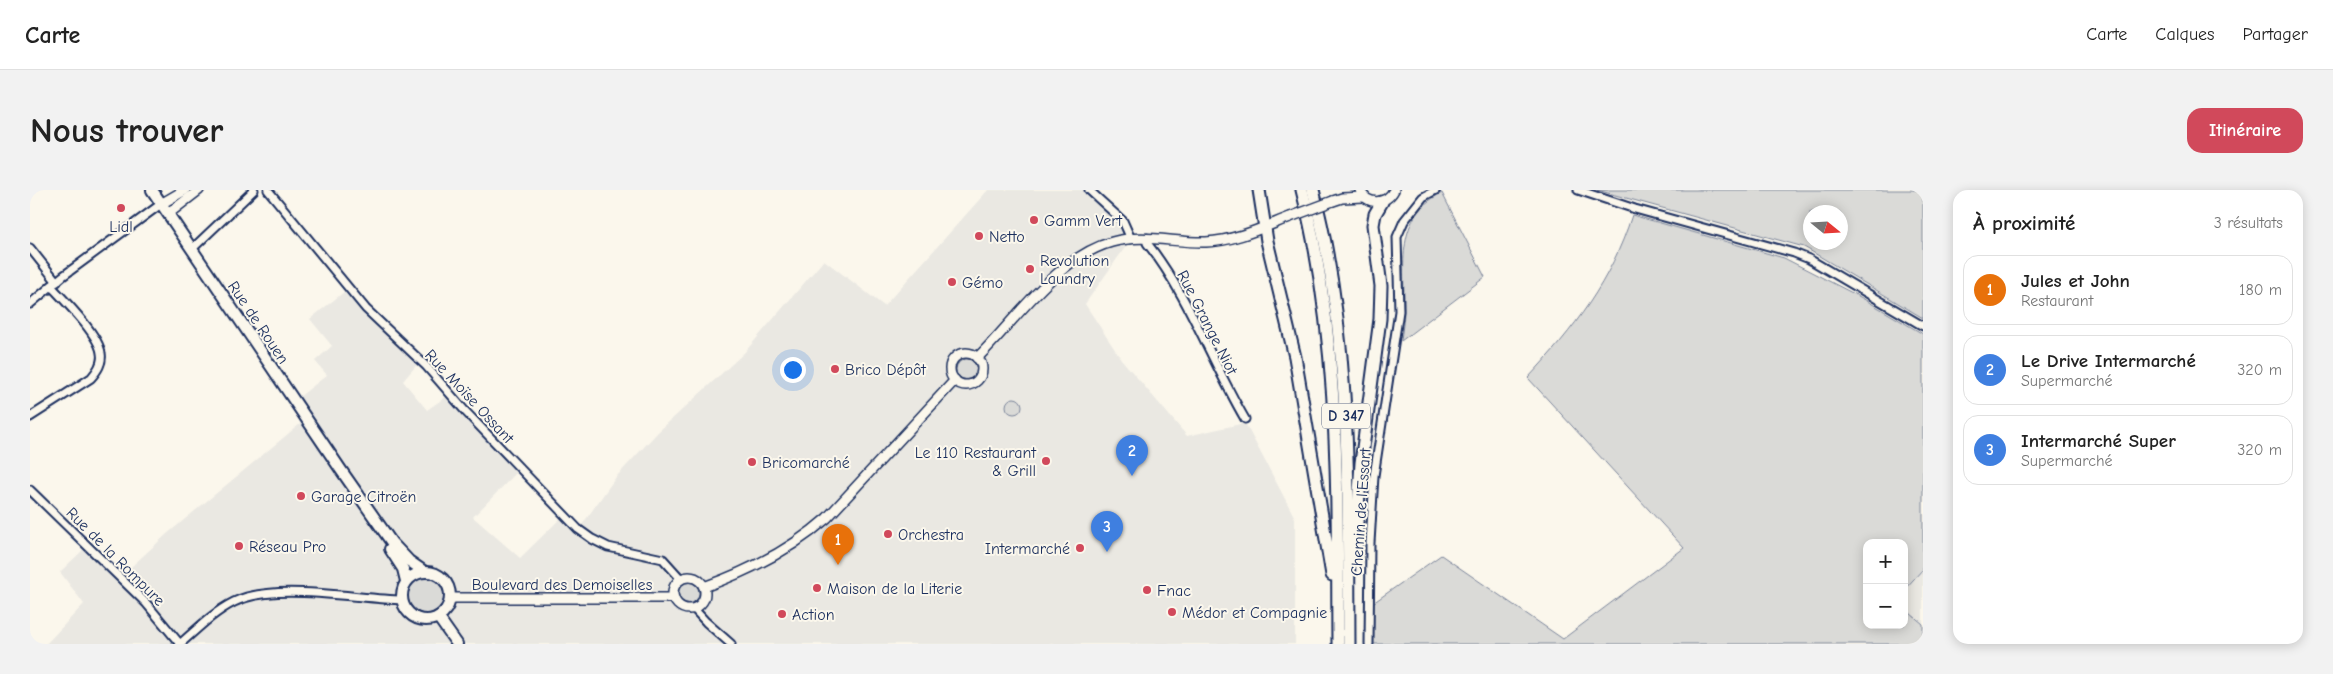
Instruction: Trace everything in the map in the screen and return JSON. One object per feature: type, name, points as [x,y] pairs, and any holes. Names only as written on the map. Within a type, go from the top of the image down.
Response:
[{"type":"highway","points":[[1259,190],[1264,227],[1294,350],[1337,603]]},
{"type":"highway","name":"D 347","points":[[1302,190],[1321,282],[1332,370],[1336,458],[1338,644]]},
{"type":"highway","name":"D 347","points":[[1313,190],[1332,281],[1343,369],[1348,458],[1349,644]]},
{"type":"highway","points":[[1349,609],[1361,463],[1380,319],[1381,286],[1373,225],[1375,214],[1382,202]]},
{"type":"main road","name":"Rue de Rouen","points":[[152,190],[341,470],[396,547],[411,563],[425,572]]},
{"type":"main road","name":"Rue de Rouen","points":[[341,470],[348,487],[401,566],[406,581]]},
{"type":"main road","points":[[425,572],[435,573],[442,577],[450,590],[448,606],[438,617],[432,620],[418,619],[407,612],[402,600],[403,587],[406,581],[418,573],[425,572]]},
{"type":"main road","points":[[438,617],[457,644]]},
{"type":"street","points":[[30,304],[161,204],[185,190]]},
{"type":"street","points":[[168,214],[199,190]]},
{"type":"street","points":[[192,249],[254,190]]},
{"type":"street","name":"Rue Moïse Ossant","points":[[268,190],[366,309],[391,335],[426,366],[478,426],[578,529],[592,539],[611,548],[663,559],[681,579]]},
{"type":"street","points":[[1089,190],[1123,220],[1131,239]]},
{"type":"street","points":[[1338,199],[1351,190]]},
{"type":"street","points":[[977,358],[1062,270],[1098,247],[1112,242],[1147,238],[1208,242],[1228,239],[1338,199],[1362,194],[1375,202],[1382,202],[1387,200],[1394,190]]},
{"type":"street","name":"Chemin de l'Essart","points":[[1369,644],[1370,550],[1374,476],[1399,311],[1397,237],[1404,221],[1424,197],[1436,190]]},
{"type":"street","points":[[1578,190],[1635,209],[1794,253],[1923,326]]},
{"type":"street","name":"Rue Grange Niot","points":[[1147,238],[1191,311],[1224,382],[1246,419]]},
{"type":"street","points":[[30,248],[99,345],[101,361],[98,370],[91,378],[30,417]]},
{"type":"street","points":[[962,354],[972,354],[977,358],[982,369],[977,380],[964,385],[955,380],[950,370],[953,360],[962,354]]},
{"type":"street","points":[[704,587],[740,574],[806,537],[827,518],[955,380]]},
{"type":"street","name":"Rue de la Rompure","points":[[30,490],[146,603],[180,644]]},
{"type":"street","points":[[694,609],[704,600],[704,587],[696,579],[681,579],[675,585],[674,598],[684,608],[694,609],[731,644]]},
{"type":"street","points":[[180,644],[219,610],[251,595],[302,593],[402,600]]},
{"type":"street","name":"Boulevard des Demoiselles","points":[[450,598],[674,598]]},
{"type":"shaded area","points":[[988,190],[1089,190],[1115,213],[1131,239],[1085,304],[1121,359],[1187,436],[1245,423],[1295,518],[1295,644],[46,644],[84,604],[60,572],[86,547],[120,577],[167,534],[306,419],[294,401],[327,375],[315,361],[332,346],[310,319],[349,288],[420,361],[403,381],[427,410],[450,394],[520,469],[473,517],[520,558],[564,515],[579,529],[616,477],[658,432],[744,353],[824,260],[884,306]],"holes":[[[690,577],[700,582],[705,595],[699,606],[689,609],[677,604],[673,592],[677,583]]]},
{"type":"shaded area","points":[[1597,190],[1923,190],[1923,318],[1809,250],[1848,250],[1848,205],[1803,205],[1803,247]]},
{"type":"shaded area","points":[[1442,193],[1485,277],[1401,341],[1404,314],[1405,244],[1409,229],[1416,215],[1427,203]]},
{"type":"shaded area","points":[[1632,215],[1784,258],[1862,298],[1923,334],[1923,569],[1908,586],[1908,539],[1863,539],[1863,629],[1908,629],[1908,611],[1923,624],[1923,644],[1373,644],[1373,603],[1441,555],[1563,639],[1684,548],[1528,378],[1561,341],[1589,303],[1602,283]]},
{"type":"shaded area","points":[[967,359],[975,362],[978,370],[975,378],[967,381],[959,378],[956,370],[959,362]]},
{"type":"shaded area","points":[[1014,398],[1022,406],[1014,414],[1006,406]]},
{"type":"shaded area","points":[[1923,569],[1923,624],[1908,611],[1908,586]]},
{"type":"shaded area","points":[[426,578],[433,579],[439,583],[443,589],[443,603],[439,609],[433,613],[426,614],[419,613],[413,609],[409,603],[408,596],[409,589],[413,583],[419,579]]},
{"type":"shaded area","points":[[688,582],[698,589],[699,593],[692,603],[688,604],[678,597],[677,593],[684,583]]},
{"type":"place","name":"Lidl","points":[[121,208]]},
{"type":"place","name":"Gamm Vert","points":[[1034,220]]},
{"type":"place","name":"Netto","points":[[979,236]]},
{"type":"place","name":"Revolution Laundry","points":[[1030,269]]},
{"type":"place","name":"Gémo","points":[[952,282]]},
{"type":"place","name":"Brico Dépôt","points":[[835,369]]},
{"type":"place","name":"Le 110 Restaurant & Grill","points":[[1046,461]]},
{"type":"place","name":"Bricomarché","points":[[752,462]]},
{"type":"place","name":"Le Drive Intermarché","points":[[1132,476]]},
{"type":"place","name":"Garage Citroën","points":[[301,496]]},
{"type":"place","name":"Orchestra","points":[[888,534]]},
{"type":"place","name":"Réseau Pro","points":[[239,546]]},
{"type":"place","name":"Intermarché","points":[[1080,548]]},
{"type":"place","name":"Intermarché Super","points":[[1107,552]]},
{"type":"place","name":"Jules et John","points":[[838,565]]},
{"type":"place","name":"Maison de la Literie","points":[[817,588]]},
{"type":"place","name":"Fnac","points":[[1147,590]]},
{"type":"place","name":"Médor et Compagnie","points":[[1172,612]]},
{"type":"place","name":"Action","points":[[782,614]]}]
